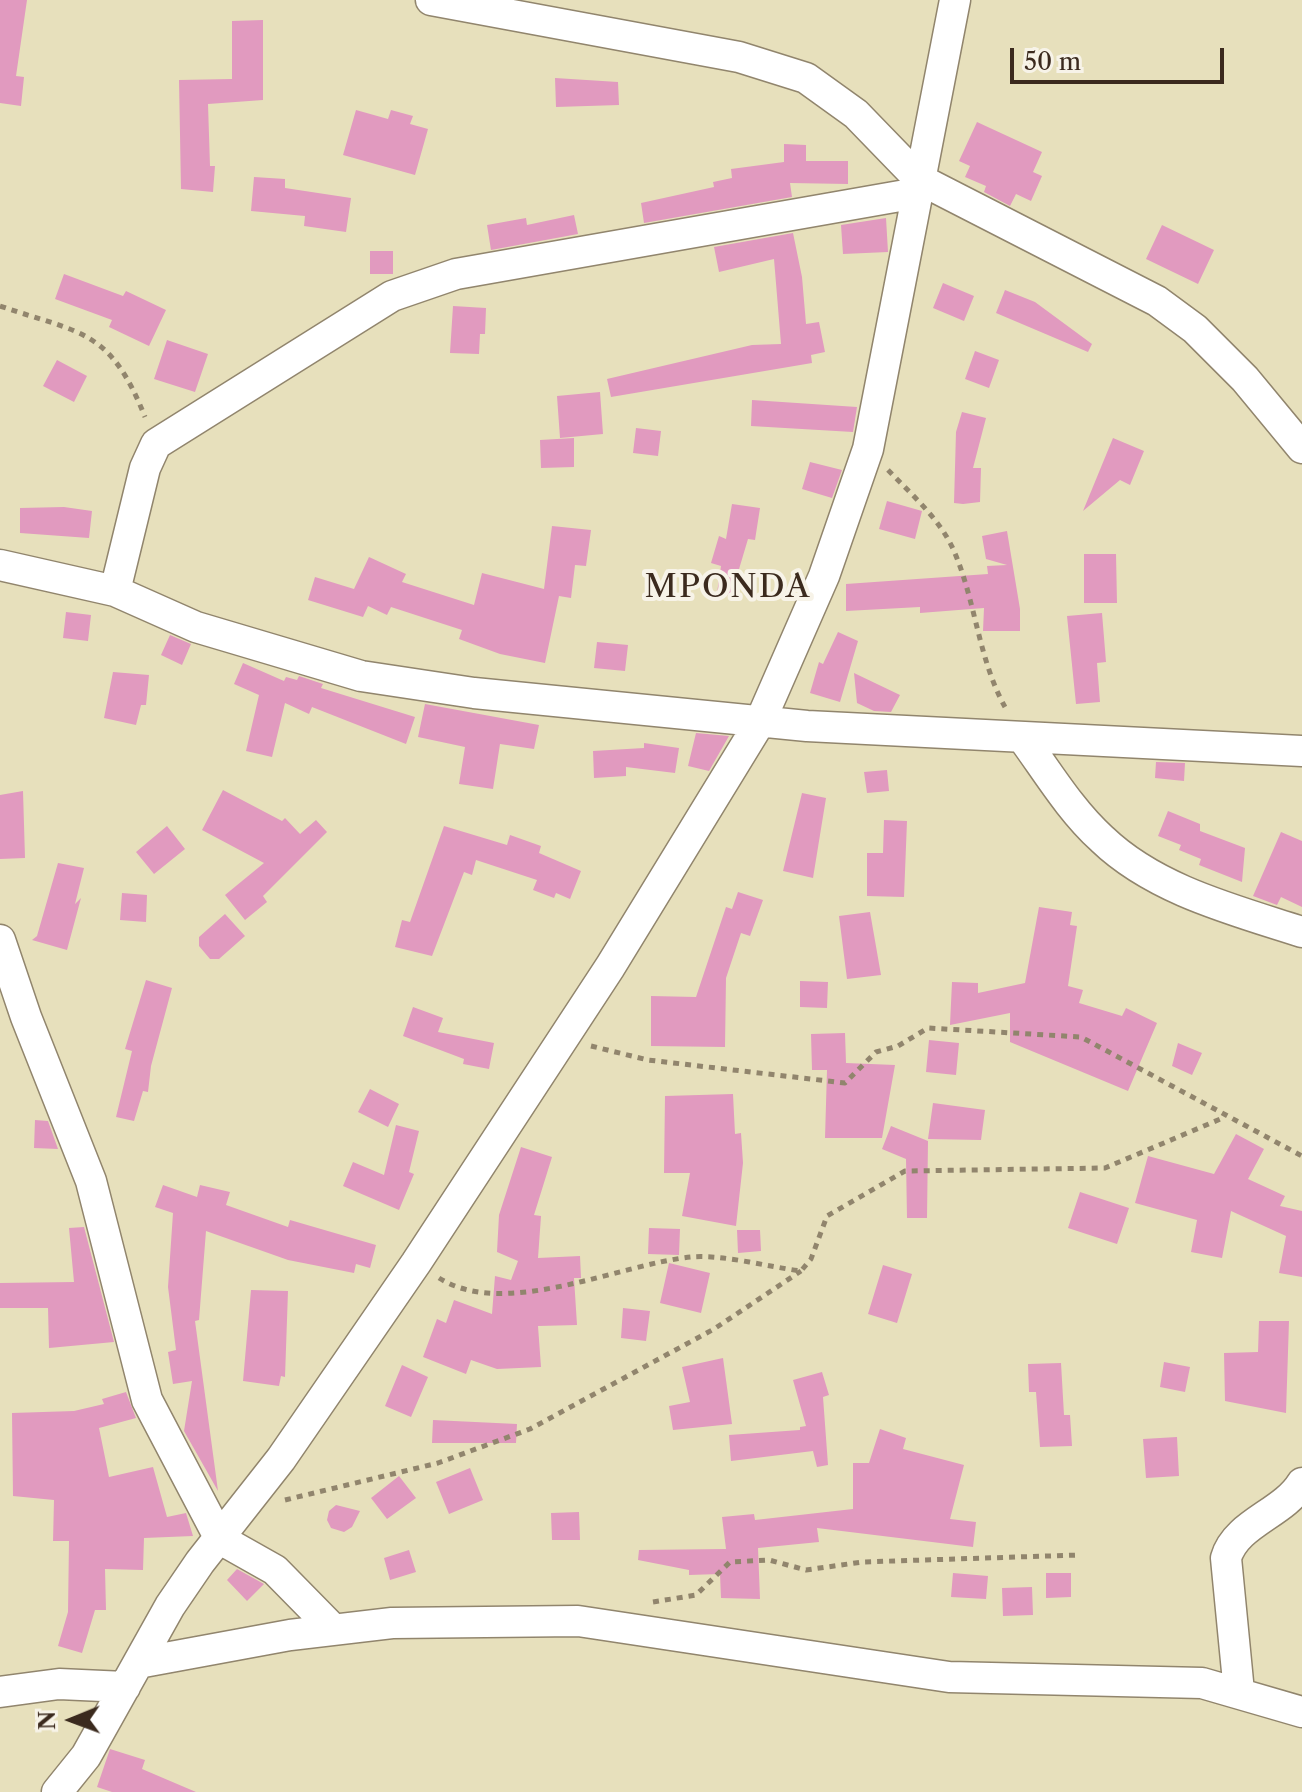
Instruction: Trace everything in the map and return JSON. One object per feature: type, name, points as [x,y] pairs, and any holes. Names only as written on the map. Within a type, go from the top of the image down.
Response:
[{"type":"street","points":[[431,0],[778,67],[828,91],[918,186],[1157,301],[1220,351],[1302,448]]},
{"type":"street","points":[[57,1792],[86,1756],[170,1606],[416,1263],[610,967],[760,722],[824,576],[868,449],[955,0]]},
{"type":"street","points":[[115,591],[145,468],[156,444],[392,296],[456,274],[918,186]]},
{"type":"street","points":[[0,565],[115,591],[211,632],[361,676],[543,701],[760,722],[1302,751]]},
{"type":"street","points":[[1022,737],[1101,839],[1142,871],[1232,910],[1302,932]]},
{"type":"street","points":[[0,940],[26,1017],[91,1181],[147,1400],[220,1539],[275,1570],[333,1629]]},
{"type":"street","points":[[1239,1692],[1226,1558],[1230,1545],[1285,1505],[1302,1483]]},
{"type":"street","points":[[0,1692],[132,1675],[333,1629],[446,1621],[578,1621],[949,1677],[1050,1681],[1154,1679],[1202,1683],[1302,1712]]},
{"type":"path","points":[[0,306],[91,337],[114,357],[156,444]]},
{"type":"path","points":[[868,449],[940,525],[965,581],[984,660],[1022,737]]},
{"type":"path","points":[[561,1038],[648,1060],[845,1083],[876,1052],[898,1046],[928,1028],[1081,1037],[1302,1156]]},
{"type":"path","points":[[241,1511],[438,1463],[530,1429],[714,1329],[801,1271],[811,1259],[827,1216],[905,1171],[1105,1168],[1225,1117]]},
{"type":"path","points":[[416,1263],[444,1282],[473,1290],[510,1294],[693,1257],[801,1271]]},
{"type":"path","points":[[650,1603],[696,1595],[730,1562],[769,1560],[806,1570],[862,1562],[1079,1555]]},
{"type":"building","points":[[0,0],[27,0],[16,76],[24,77],[21,106],[0,103]]},
{"type":"building","points":[[263,20],[263,100],[208,104],[210,166],[215,166],[213,192],[181,189],[179,80],[232,79],[232,21]]},
{"type":"building","points":[[555,78],[618,82],[619,105],[556,107]]},
{"type":"building","points":[[356,110],[388,119],[391,110],[413,116],[410,124],[428,129],[415,175],[343,155]]},
{"type":"building","points":[[977,122],[1042,152],[1033,172],[1042,176],[1031,201],[1016,194],[1010,206],[984,192],[986,186],[965,177],[970,166],[959,161]]},
{"type":"building","points":[[784,144],[806,145],[806,161],[848,161],[848,184],[790,183],[792,197],[644,223],[641,203],[714,187],[713,182],[732,178],[731,169],[784,162]]},
{"type":"building","points":[[254,177],[285,179],[285,188],[351,198],[346,232],[304,226],[305,216],[251,211]]},
{"type":"building","points":[[574,215],[578,234],[491,250],[487,225],[526,218],[527,225]]},
{"type":"building","points":[[886,218],[888,252],[843,254],[841,225]]},
{"type":"building","points":[[1162,225],[1214,250],[1198,284],[1146,259]]},
{"type":"building","points":[[793,233],[802,277],[806,324],[819,322],[825,352],[811,355],[812,363],[611,397],[607,379],[752,345],[781,344],[774,259],[719,272],[714,247]]},
{"type":"building","points":[[370,251],[393,251],[393,274],[370,274]]},
{"type":"building","points":[[64,274],[123,296],[126,291],[166,310],[149,346],[109,327],[112,320],[55,299]]},
{"type":"building","points":[[943,283],[974,296],[964,321],[933,308]]},
{"type":"building","points":[[1005,290],[1035,302],[1092,344],[1088,352],[996,313]]},
{"type":"building","points":[[453,306],[486,308],[485,334],[480,334],[479,354],[450,353]]},
{"type":"building","points":[[167,340],[208,354],[195,392],[154,379]]},
{"type":"building","points":[[975,351],[999,360],[989,388],[965,379]]},
{"type":"building","points":[[57,360],[87,376],[74,402],[43,386]]},
{"type":"building","points":[[600,392],[603,434],[560,438],[557,396]]},
{"type":"building","points":[[752,400],[857,407],[853,432],[751,426]]},
{"type":"building","points":[[962,412],[986,418],[973,468],[981,468],[980,502],[963,504],[954,503],[956,432]]},
{"type":"building","points":[[636,428],[661,431],[658,456],[633,453]]},
{"type":"building","points":[[574,438],[574,467],[541,468],[540,440]]},
{"type":"building","points":[[1113,438],[1144,451],[1130,485],[1120,480],[1083,511]]},
{"type":"building","points":[[810,462],[842,470],[832,498],[802,489]]},
{"type":"building","points":[[887,501],[922,511],[915,539],[879,529]]},
{"type":"building","points":[[732,504],[760,508],[755,540],[748,539],[731,596],[717,593],[721,566],[711,563],[719,536],[726,539]]},
{"type":"building","points":[[64,507],[92,511],[89,538],[20,533],[20,508]]},
{"type":"building","points":[[552,526],[591,530],[586,566],[575,565],[571,598],[559,596],[545,663],[500,654],[459,639],[462,630],[391,607],[387,615],[368,606],[363,617],[308,600],[315,577],[354,589],[369,557],[406,574],[402,582],[474,605],[482,573],[544,589]]},
{"type":"building","points":[[1007,531],[1020,609],[1020,631],[983,631],[984,608],[920,613],[920,607],[846,611],[846,584],[988,574],[987,566],[1007,565],[986,559],[982,536]]},
{"type":"building","points":[[1084,554],[1116,554],[1117,603],[1084,603]]},
{"type":"building","points":[[66,612],[91,615],[88,641],[63,638]]},
{"type":"building","points":[[1102,613],[1106,662],[1097,663],[1100,702],[1076,704],[1067,616]]},
{"type":"building","points":[[838,632],[858,641],[840,702],[810,693],[819,662],[823,664]]},
{"type":"building","points":[[170,635],[191,644],[182,665],[161,655]]},
{"type":"building","points":[[597,642],[628,645],[625,671],[594,668]]},
{"type":"building","points":[[243,663],[284,681],[286,677],[297,680],[299,676],[323,684],[321,688],[415,717],[406,744],[312,707],[309,714],[285,703],[272,757],[246,751],[259,695],[234,684]]},
{"type":"building","points":[[113,672],[149,675],[146,705],[141,705],[136,725],[104,718]]},
{"type":"building","points":[[854,673],[900,695],[891,712],[874,711],[857,703]]},
{"type":"building","points":[[425,704],[539,725],[534,749],[500,744],[493,789],[459,784],[465,747],[418,737]]},
{"type":"building","points":[[696,733],[729,736],[709,771],[688,766]]},
{"type":"building","points":[[644,743],[679,748],[675,773],[626,767],[626,776],[594,778],[593,751],[644,748]]},
{"type":"building","points":[[1156,762],[1185,763],[1184,781],[1155,778]]},
{"type":"building","points":[[887,770],[889,791],[867,793],[864,772]]},
{"type":"building","points":[[223,790],[282,821],[285,818],[300,834],[316,820],[327,832],[263,896],[267,902],[245,920],[225,895],[264,863],[202,830]]},
{"type":"building","points":[[23,791],[25,858],[0,859],[0,795]]},
{"type":"building","points":[[802,793],[826,798],[813,878],[783,871]]},
{"type":"building","points":[[1168,811],[1200,824],[1200,831],[1245,848],[1242,882],[1199,865],[1201,859],[1179,850],[1181,845],[1158,836]]},
{"type":"building","points":[[884,820],[907,821],[904,897],[867,896],[867,853],[883,853]]},
{"type":"building","points":[[167,826],[185,849],[154,874],[136,852]]},
{"type":"building","points":[[444,826],[507,845],[510,835],[541,846],[539,853],[581,871],[570,899],[556,893],[554,898],[533,890],[537,880],[476,860],[472,875],[464,872],[432,956],[395,947],[402,920],[410,922]]},
{"type":"building","points":[[1281,832],[1302,841],[1302,907],[1281,897],[1277,905],[1253,896]]},
{"type":"building","points":[[58,863],[84,868],[75,904],[81,898],[67,950],[32,940],[37,936]]},
{"type":"building","points":[[738,892],[763,900],[750,936],[741,933],[726,978],[725,1047],[651,1046],[651,996],[696,997],[726,907],[732,909]]},
{"type":"building","points":[[122,893],[147,895],[146,922],[120,920]]},
{"type":"building","points":[[1039,907],[1072,912],[1070,925],[1077,926],[1068,986],[1083,990],[1079,1003],[1122,1016],[1126,1008],[1157,1023],[1128,1091],[1010,1042],[1010,1013],[950,1025],[952,982],[978,983],[978,993],[1025,983]]},
{"type":"building","points":[[870,912],[881,975],[847,979],[839,916]]},
{"type":"building","points":[[225,914],[245,936],[219,959],[210,959],[199,946],[199,937]]},
{"type":"building","points":[[146,980],[172,988],[151,1066],[148,1092],[143,1091],[134,1121],[116,1117],[132,1051],[125,1049]]},
{"type":"building","points":[[800,981],[828,982],[827,1008],[800,1007]]},
{"type":"building","points":[[413,1007],[443,1018],[438,1032],[494,1043],[489,1069],[463,1064],[464,1059],[403,1036]]},
{"type":"building","points":[[845,1033],[846,1063],[895,1065],[882,1138],[825,1138],[827,1070],[812,1070],[811,1034]]},
{"type":"building","points":[[929,1040],[959,1043],[956,1075],[926,1072]]},
{"type":"building","points":[[1178,1043],[1202,1053],[1192,1075],[1172,1066]]},
{"type":"building","points":[[370,1089],[399,1104],[388,1127],[358,1112]]},
{"type":"building","points":[[733,1094],[735,1134],[741,1133],[743,1163],[736,1226],[682,1216],[690,1173],[664,1173],[665,1096]]},
{"type":"building","points":[[933,1103],[985,1110],[981,1140],[928,1139]]},
{"type":"building","points":[[35,1120],[48,1121],[58,1149],[34,1148]]},
{"type":"building","points":[[396,1125],[419,1131],[409,1172],[414,1174],[399,1210],[343,1186],[353,1162],[384,1175]]},
{"type":"building","points":[[891,1126],[928,1141],[927,1218],[907,1218],[906,1159],[882,1149]]},
{"type":"building","points":[[1236,1134],[1264,1149],[1248,1179],[1285,1196],[1280,1206],[1302,1211],[1302,1277],[1279,1273],[1286,1236],[1231,1211],[1222,1258],[1191,1252],[1197,1220],[1135,1203],[1148,1156],[1214,1174]]},
{"type":"building","points":[[521,1147],[552,1157],[534,1215],[541,1216],[538,1258],[580,1256],[581,1278],[574,1278],[577,1325],[538,1326],[541,1367],[497,1369],[471,1360],[466,1374],[423,1357],[437,1319],[446,1323],[454,1300],[492,1314],[495,1276],[511,1280],[518,1261],[497,1252],[499,1215]]},
{"type":"building","points":[[163,1185],[197,1197],[200,1185],[230,1192],[226,1205],[288,1227],[290,1220],[376,1245],[370,1268],[356,1264],[354,1273],[288,1260],[206,1231],[199,1320],[195,1321],[218,1491],[184,1431],[192,1381],[173,1384],[168,1352],[176,1350],[168,1287],[173,1213],[155,1207]]},
{"type":"building","points":[[1080,1192],[1129,1208],[1117,1244],[1068,1228]]},
{"type":"building","points":[[84,1227],[114,1342],[49,1348],[48,1308],[0,1308],[0,1283],[74,1282],[69,1228]]},
{"type":"building","points":[[649,1228],[680,1229],[679,1255],[648,1254]]},
{"type":"building","points":[[737,1230],[760,1230],[761,1251],[738,1253]]},
{"type":"building","points":[[669,1263],[710,1273],[701,1313],[660,1303]]},
{"type":"building","points":[[883,1265],[912,1274],[897,1323],[868,1314]]},
{"type":"building","points":[[251,1290],[288,1291],[285,1377],[281,1376],[279,1386],[243,1381]]},
{"type":"building","points":[[623,1308],[650,1311],[646,1341],[621,1338]]},
{"type":"building","points":[[1259,1321],[1289,1321],[1286,1413],[1225,1401],[1224,1353],[1258,1352]]},
{"type":"building","points":[[723,1358],[732,1424],[673,1430],[669,1406],[690,1402],[682,1367]]},
{"type":"building","points":[[1164,1362],[1190,1367],[1185,1392],[1160,1387]]},
{"type":"building","points":[[1061,1363],[1064,1415],[1070,1415],[1072,1446],[1040,1447],[1036,1392],[1029,1392],[1028,1364]]},
{"type":"building","points":[[402,1365],[428,1377],[411,1417],[385,1406]]},
{"type":"building","points":[[822,1372],[829,1395],[823,1397],[828,1465],[817,1467],[813,1451],[731,1461],[729,1435],[800,1430],[800,1427],[806,1426],[793,1380]]},
{"type":"building","points":[[126,1392],[136,1418],[99,1428],[109,1477],[153,1467],[167,1517],[186,1513],[193,1536],[144,1538],[143,1570],[105,1569],[106,1610],[95,1610],[82,1653],[58,1646],[68,1612],[69,1541],[53,1541],[54,1500],[13,1496],[12,1413],[74,1411],[104,1404],[102,1399]]},
{"type":"building","points":[[433,1420],[517,1424],[516,1443],[432,1443]]},
{"type":"building","points":[[880,1429],[906,1438],[903,1449],[964,1465],[950,1519],[976,1522],[973,1547],[817,1528],[819,1542],[758,1548],[760,1599],[721,1598],[720,1574],[689,1575],[689,1570],[638,1560],[639,1550],[726,1549],[722,1517],[754,1514],[755,1520],[853,1509],[853,1463],[869,1463]]},
{"type":"building","points":[[1177,1437],[1179,1476],[1146,1478],[1143,1439]]},
{"type":"building","points":[[470,1468],[483,1500],[449,1514],[436,1482]]},
{"type":"building","points":[[399,1476],[416,1498],[387,1519],[371,1498]]},
{"type":"building","points":[[336,1505],[360,1511],[352,1527],[344,1532],[331,1528],[327,1520],[329,1511]]},
{"type":"building","points":[[579,1512],[580,1540],[552,1540],[551,1513]]},
{"type":"building","points":[[409,1550],[416,1572],[390,1580],[384,1558]]},
{"type":"building","points":[[237,1569],[264,1584],[247,1601],[227,1580]]},
{"type":"building","points":[[953,1573],[988,1576],[986,1599],[951,1597]]},
{"type":"building","points":[[1046,1573],[1071,1573],[1071,1597],[1046,1598]]},
{"type":"building","points":[[1032,1587],[1033,1615],[1003,1616],[1002,1588]]},
{"type":"building","points":[[110,1749],[145,1760],[142,1769],[196,1792],[112,1792],[97,1787]]},
{"type":"district","name":"MPONDA","points":[[728,588]]}]
